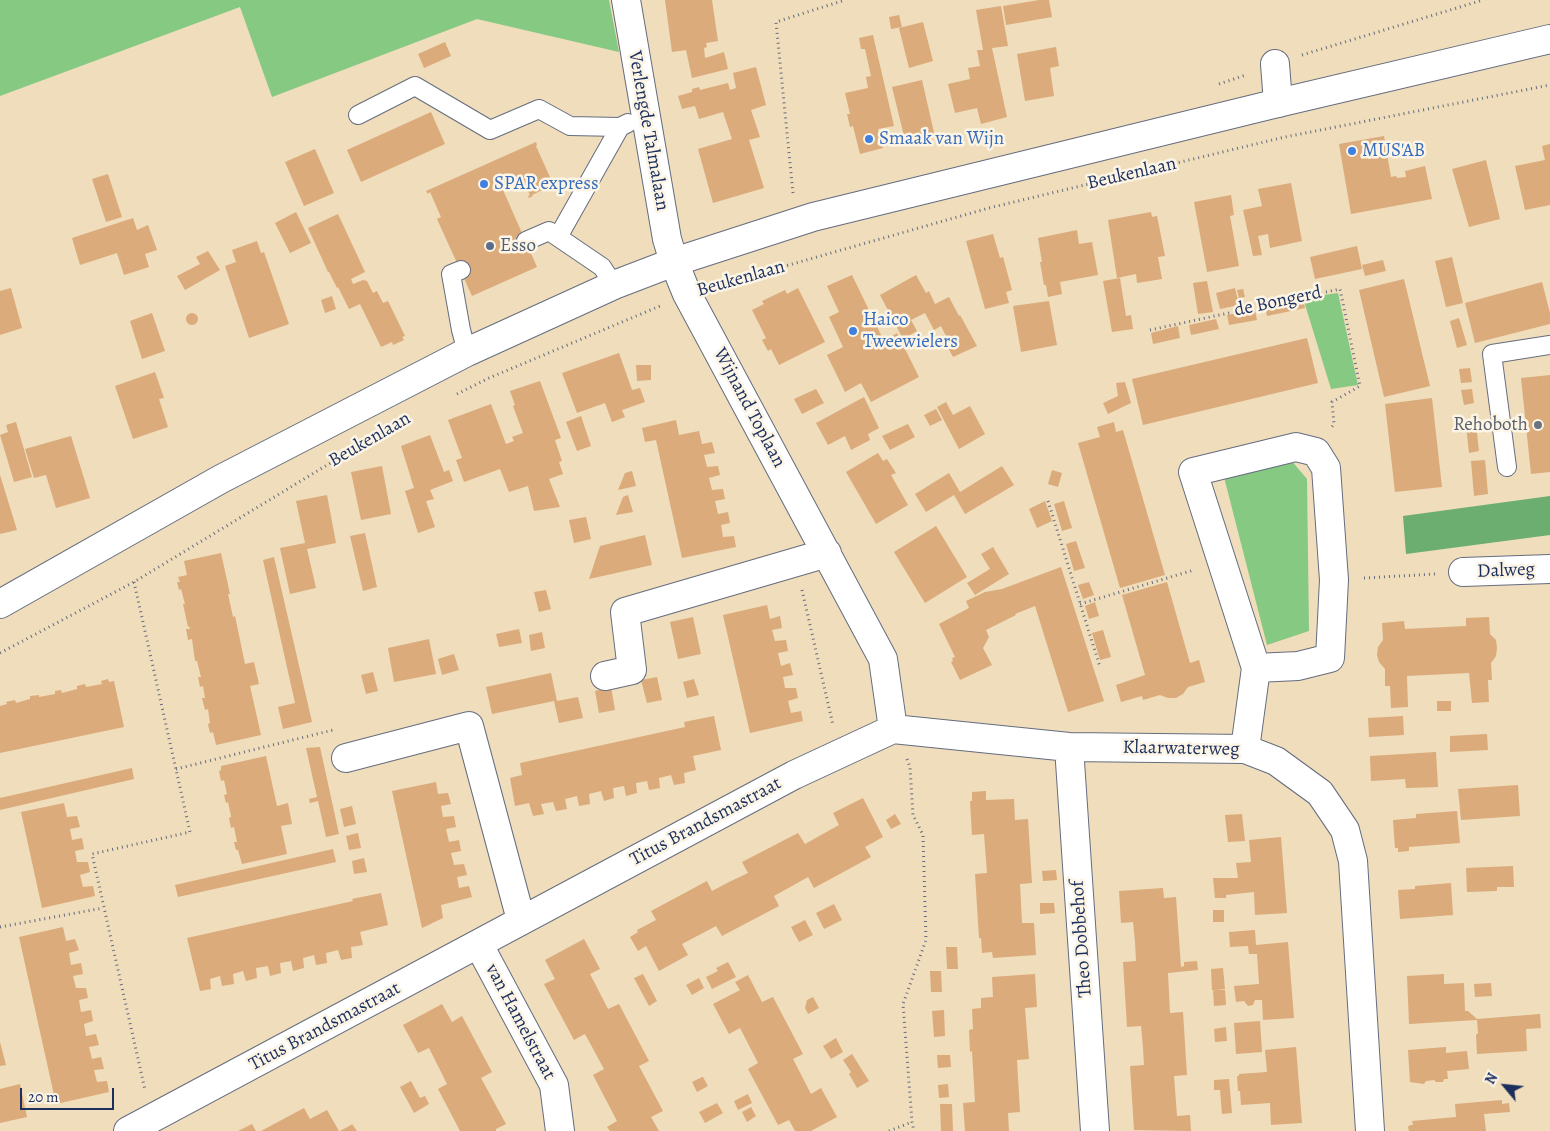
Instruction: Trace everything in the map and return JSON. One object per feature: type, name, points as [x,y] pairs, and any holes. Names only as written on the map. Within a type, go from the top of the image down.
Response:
[{"type":"street","name":"Verlengde Talmalaan","points":[[626,0],[644,115],[667,239],[674,262]]},
{"type":"street","name":"Beukenlaan","points":[[0,604],[221,479],[467,352],[614,285],[674,262],[813,218],[1550,39]]},
{"type":"street","points":[[1275,64],[1278,104]]},
{"type":"street","name":"Wijnand Toplaan","points":[[674,262],[687,294],[883,659],[893,730]]},
{"type":"street","points":[[1245,749],[1256,668],[1193,472],[1296,446],[1316,452],[1326,468],[1334,580],[1330,658],[1298,666],[1256,668]]},
{"type":"street","points":[[606,676],[632,670],[625,612],[827,553]]},
{"type":"street","name":"Dalweg","points":[[1463,572],[1550,569]]},
{"type":"street","points":[[346,758],[469,726],[521,920]]},
{"type":"street","name":"Klaarwaterweg","points":[[893,730],[1069,747],[1245,749],[1276,761],[1320,793],[1345,830],[1353,862],[1370,1131]]},
{"type":"street","name":"Titus Brandsmastraat","points":[[140,1125],[794,775],[893,730]]},
{"type":"street","name":"Theo Dobbehof","points":[[1069,747],[1095,1131]]},
{"type":"street","name":"van Hamelstraat","points":[[479,945],[554,1085],[560,1131]]},
{"type":"lane","points":[[358,115],[415,86],[490,130],[539,108],[570,126],[620,127],[644,115]]},
{"type":"lane","points":[[558,237],[620,127]]},
{"type":"lane","points":[[526,241],[549,231],[602,267],[614,285]]},
{"type":"lane","points":[[461,270],[451,274],[467,352]]},
{"type":"lane","points":[[1507,467],[1492,354],[1550,345]]},
{"type":"path","points":[[794,201],[776,22],[845,0]]},
{"type":"path","points":[[1275,64],[1483,0]]},
{"type":"path","name":"Beukenlaan","points":[[456,394],[489,378],[687,294],[989,208],[1285,137],[1550,85]]},
{"type":"path","name":"de Bongerd","points":[[1150,330],[1340,289],[1360,386],[1332,402],[1334,424],[1316,452]]},
{"type":"path","name":"Beukenlaan","points":[[0,653],[134,582],[382,432]]},
{"type":"path","points":[[1048,501],[1100,667]]},
{"type":"path","points":[[796,562],[840,754]]},
{"type":"path","points":[[1080,604],[1221,562]]},
{"type":"path","points":[[1334,580],[1463,572]]},
{"type":"path","points":[[134,582],[190,832],[92,854],[140,1125]]},
{"type":"path","points":[[176,769],[338,728],[346,758]]},
{"type":"path","points":[[893,730],[910,767],[913,815],[923,835],[926,940],[903,1004],[914,1131]]},
{"type":"path","points":[[0,927],[103,908]]},
{"type":"path","points":[[889,1131],[912,1122]]},
{"type":"green space","points":[[0,0],[609,0],[619,52],[477,19],[272,97],[240,7],[0,96]]},
{"type":"green space","points":[[1338,293],[1358,385],[1331,389],[1303,298]]},
{"type":"green space","points":[[1290,459],[1307,479],[1309,631],[1267,645],[1224,477]]},
{"type":"green space","points":[[1550,496],[1550,535],[1406,554],[1403,516]]},
{"type":"building","points":[[665,0],[712,0],[718,41],[706,43],[707,47],[704,48],[705,58],[724,52],[728,69],[692,78],[686,50],[672,52]]},
{"type":"building","points":[[1049,0],[1052,17],[1006,25],[1003,6]]},
{"type":"building","points":[[1001,6],[1008,46],[992,48],[1007,117],[981,124],[977,108],[955,113],[948,84],[970,79],[968,68],[980,66],[977,50],[983,50],[976,10]]},
{"type":"building","points":[[899,15],[902,27],[891,29],[889,17]]},
{"type":"building","points":[[923,22],[933,61],[909,68],[899,28]]},
{"type":"building","points":[[873,35],[894,126],[878,129],[883,148],[860,154],[853,126],[850,127],[847,114],[850,114],[845,93],[868,88],[866,77],[871,76],[865,49],[861,49],[859,38]]},
{"type":"building","points":[[445,42],[451,56],[424,68],[418,54]]},
{"type":"building","points":[[1056,47],[1059,66],[1050,68],[1054,96],[1025,101],[1017,54]]},
{"type":"building","points":[[756,67],[766,105],[751,110],[760,137],[749,140],[764,188],[713,203],[698,149],[732,139],[723,112],[699,119],[695,106],[682,109],[678,96],[692,92],[692,89],[699,87],[700,90],[728,83],[730,90],[736,88],[733,73]]},
{"type":"building","points":[[922,80],[935,137],[906,144],[892,87]]},
{"type":"building","points":[[431,112],[445,144],[361,182],[347,150]]},
{"type":"building","points":[[1384,136],[1391,177],[1406,177],[1405,171],[1425,166],[1432,199],[1351,214],[1339,144]]},
{"type":"building","points":[[536,142],[536,146],[553,184],[555,182],[556,186],[554,187],[553,185],[529,198],[528,196],[530,195],[524,183],[522,184],[521,182],[503,190],[537,267],[472,296],[437,219],[441,217],[430,192],[428,194],[426,191]]},
{"type":"building","points":[[1550,144],[1550,205],[1525,210],[1515,166],[1545,160],[1542,146]]},
{"type":"building","points":[[315,149],[334,193],[304,206],[285,162]]},
{"type":"building","points":[[1486,160],[1500,219],[1469,227],[1452,169]]},
{"type":"building","points":[[108,174],[122,217],[106,222],[92,179]]},
{"type":"building","points":[[1291,183],[1302,241],[1270,248],[1268,234],[1258,236],[1262,255],[1253,256],[1243,210],[1262,206],[1258,189]]},
{"type":"building","points":[[1231,195],[1234,215],[1230,216],[1239,266],[1207,272],[1194,202]]},
{"type":"building","points":[[296,212],[311,243],[290,253],[275,223]]},
{"type":"building","points":[[1151,212],[1152,217],[1157,216],[1165,256],[1158,257],[1162,279],[1137,283],[1136,274],[1117,278],[1108,220]]},
{"type":"building","points":[[338,214],[365,272],[351,279],[353,284],[363,280],[367,281],[373,293],[377,291],[383,303],[388,301],[405,336],[402,337],[404,340],[393,345],[392,342],[381,347],[360,304],[349,309],[328,272],[308,228]]},
{"type":"building","points":[[133,218],[137,230],[148,225],[157,250],[145,254],[149,267],[124,275],[117,253],[80,265],[72,238]]},
{"type":"building","points":[[1077,230],[1079,244],[1092,242],[1098,275],[1060,282],[1062,294],[1048,297],[1040,262],[1042,262],[1038,238]]},
{"type":"building","points":[[993,234],[1000,258],[1003,257],[1012,290],[1006,292],[1009,303],[985,309],[966,241]]},
{"type":"building","points":[[257,241],[261,253],[264,252],[289,324],[249,338],[225,266],[236,262],[232,250]]},
{"type":"building","points":[[1357,246],[1362,269],[1315,279],[1310,257]]},
{"type":"building","points":[[208,251],[220,270],[185,290],[177,276],[200,264],[196,257]]},
{"type":"building","points":[[1452,257],[1463,303],[1446,307],[1435,261]]},
{"type":"building","points":[[1383,260],[1386,271],[1365,276],[1362,265]]},
{"type":"building","points":[[852,275],[884,341],[897,333],[919,377],[871,402],[861,383],[845,392],[827,355],[843,347],[829,317],[839,312],[827,286]]},
{"type":"building","points":[[916,275],[926,293],[929,291],[935,304],[949,297],[977,346],[953,357],[945,342],[948,340],[941,326],[934,330],[925,313],[911,320],[917,331],[903,339],[880,295]]},
{"type":"building","points":[[1120,278],[1126,316],[1131,315],[1133,329],[1112,332],[1103,281]]},
{"type":"building","points":[[1404,279],[1430,386],[1384,397],[1359,290]]},
{"type":"building","points":[[1207,281],[1213,312],[1198,314],[1193,283]]},
{"type":"building","points":[[1542,282],[1550,313],[1550,324],[1475,343],[1465,303]]},
{"type":"building","points":[[11,288],[22,328],[0,335],[0,291]]},
{"type":"building","points":[[798,288],[825,342],[779,365],[771,349],[768,351],[762,340],[766,338],[752,310],[764,304],[762,301],[785,290],[787,294]]},
{"type":"building","points":[[1235,288],[1239,305],[1220,309],[1216,293]]},
{"type":"building","points":[[1243,289],[1245,297],[1239,298],[1237,290]]},
{"type":"building","points":[[332,296],[336,309],[325,313],[321,300]]},
{"type":"building","points":[[1303,299],[1305,308],[1267,316],[1265,306]]},
{"type":"building","points":[[1049,301],[1057,345],[1021,352],[1013,306]]},
{"type":"building","points":[[1255,310],[1257,320],[1229,325],[1227,315]]},
{"type":"building","points":[[152,313],[165,351],[142,359],[130,321]]},
{"type":"building","points":[[192,313],[198,319],[192,325],[186,319]]},
{"type":"building","points":[[1459,318],[1467,345],[1457,348],[1450,321]]},
{"type":"building","points":[[1216,319],[1219,329],[1191,335],[1189,325]]},
{"type":"building","points":[[1178,326],[1180,338],[1153,344],[1151,333]]},
{"type":"building","points":[[1307,338],[1318,383],[1143,425],[1132,379]]},
{"type":"building","points":[[619,353],[632,390],[640,388],[645,402],[622,410],[625,417],[612,422],[605,403],[577,413],[562,373]]},
{"type":"building","points":[[636,365],[651,365],[651,380],[637,381]]},
{"type":"building","points":[[1470,368],[1472,382],[1461,383],[1459,369]]},
{"type":"building","points":[[155,372],[164,398],[159,399],[168,427],[133,439],[115,386]]},
{"type":"building","name":"Rehoboth","points":[[1550,375],[1550,472],[1531,474],[1521,378]]},
{"type":"building","points":[[540,381],[561,438],[555,440],[562,461],[559,462],[563,474],[549,479],[560,507],[534,511],[528,486],[509,492],[500,469],[464,482],[456,460],[462,458],[448,420],[491,404],[506,444],[514,441],[512,437],[523,433],[513,406],[515,405],[510,391]]},
{"type":"building","points":[[1125,382],[1131,403],[1108,414],[1103,403],[1118,396],[1116,383]]},
{"type":"building","points":[[816,389],[824,403],[802,414],[794,399]]},
{"type":"building","points":[[1472,389],[1474,403],[1464,405],[1461,390]]},
{"type":"building","points":[[864,397],[879,428],[868,434],[870,440],[851,450],[845,436],[828,445],[816,423]]},
{"type":"building","points":[[1432,398],[1442,487],[1395,492],[1385,404]]},
{"type":"building","points":[[946,402],[953,415],[970,406],[985,434],[959,449],[937,407]]},
{"type":"building","points":[[936,409],[942,420],[930,426],[924,415]]},
{"type":"building","points":[[581,416],[591,446],[577,451],[566,422]]},
{"type":"building","points":[[676,420],[679,435],[699,431],[702,444],[712,442],[715,453],[704,455],[707,467],[718,466],[720,475],[709,478],[712,490],[723,489],[725,499],[715,501],[718,514],[728,512],[730,523],[721,525],[723,537],[734,536],[736,547],[682,558],[656,440],[645,442],[642,428]]},
{"type":"building","points":[[16,422],[32,477],[14,482],[0,435],[8,432],[6,425]]},
{"type":"building","points":[[1114,422],[1116,432],[1123,430],[1165,575],[1120,588],[1078,443],[1100,437],[1097,427]]},
{"type":"building","points":[[908,424],[915,437],[890,450],[882,436]]},
{"type":"building","points":[[1476,424],[1479,451],[1469,453],[1466,425]]},
{"type":"building","points":[[430,435],[444,472],[449,470],[453,481],[430,490],[434,499],[426,501],[435,527],[418,533],[405,491],[414,488],[401,446]]},
{"type":"building","points":[[71,436],[90,498],[56,508],[46,475],[34,478],[25,449]]},
{"type":"building","points":[[878,453],[883,461],[887,459],[896,473],[891,475],[908,505],[876,524],[846,472]]},
{"type":"building","points":[[1485,460],[1488,494],[1474,496],[1471,461]]},
{"type":"building","points":[[382,466],[391,514],[361,520],[351,472]]},
{"type":"building","points":[[1002,466],[1014,485],[965,514],[954,495],[926,512],[915,494],[949,473],[960,492]]},
{"type":"building","points":[[1052,470],[1062,473],[1058,487],[1048,484]]},
{"type":"building","points":[[632,471],[636,486],[618,490],[625,473]]},
{"type":"building","points":[[0,475],[17,530],[0,534]]},
{"type":"building","points":[[327,495],[336,543],[307,549],[316,588],[290,594],[280,548],[305,543],[296,501]]},
{"type":"building","points":[[628,495],[633,512],[616,515],[623,497]]},
{"type":"building","points":[[1045,501],[1052,521],[1037,528],[1029,509]]},
{"type":"building","points":[[1064,501],[1072,528],[1062,531],[1054,504]]},
{"type":"building","points":[[586,517],[591,539],[574,543],[569,520]]},
{"type":"building","points":[[936,526],[967,577],[925,603],[894,552]]},
{"type":"building","points":[[365,533],[377,587],[363,591],[350,536]]},
{"type":"building","points":[[645,535],[652,565],[589,579],[600,546]]},
{"type":"building","points":[[1076,541],[1085,568],[1074,571],[1066,544]]},
{"type":"building","points":[[993,547],[1009,574],[975,595],[967,583],[990,569],[981,554]]},
{"type":"building","points":[[221,553],[230,594],[228,594],[233,617],[235,616],[245,664],[254,662],[259,684],[250,686],[261,735],[216,745],[213,732],[210,733],[208,709],[205,710],[202,698],[205,698],[203,686],[200,687],[198,677],[201,677],[197,661],[195,661],[192,639],[188,640],[186,629],[190,629],[188,627],[181,589],[179,590],[177,582],[180,582],[178,577],[187,575],[184,561]]},
{"type":"building","points":[[274,557],[312,722],[283,729],[278,707],[295,703],[263,560]]},
{"type":"building","points":[[1061,567],[1104,701],[1068,712],[1035,606],[1015,614],[986,630],[989,637],[983,648],[992,665],[960,680],[951,662],[953,661],[952,658],[955,657],[939,624],[969,608],[966,601],[985,592],[1002,589]]},
{"type":"building","points":[[1089,582],[1094,595],[1083,599],[1078,585]]},
{"type":"building","points":[[1167,582],[1190,663],[1199,660],[1205,682],[1188,687],[1183,694],[1176,698],[1160,695],[1143,700],[1142,696],[1121,702],[1116,685],[1145,675],[1122,595]]},
{"type":"building","points":[[546,590],[551,609],[539,612],[534,592]]},
{"type":"building","points":[[1095,602],[1099,616],[1089,619],[1085,606]]},
{"type":"building","points":[[767,605],[770,619],[780,616],[782,628],[772,630],[775,641],[786,640],[788,651],[778,653],[781,666],[790,663],[793,675],[783,677],[785,688],[796,688],[798,698],[788,701],[791,713],[801,711],[803,721],[750,733],[723,615]]},
{"type":"building","points":[[693,617],[701,654],[678,659],[670,622]]},
{"type":"building","points":[[1489,617],[1490,634],[1496,640],[1497,648],[1496,656],[1491,663],[1492,680],[1488,680],[1489,702],[1472,703],[1469,673],[1407,676],[1408,707],[1391,708],[1390,686],[1385,686],[1385,669],[1379,662],[1377,655],[1378,647],[1383,640],[1382,623],[1404,621],[1405,629],[1466,626],[1466,618]]},
{"type":"building","points":[[519,629],[522,643],[499,647],[496,634]]},
{"type":"building","points":[[1103,630],[1111,657],[1100,660],[1092,633]]},
{"type":"building","points":[[542,632],[545,648],[531,651],[529,635]]},
{"type":"building","points":[[429,639],[436,674],[394,682],[388,648]]},
{"type":"building","points":[[454,654],[459,670],[442,675],[438,659]]},
{"type":"building","points":[[373,672],[378,691],[366,694],[361,675]]},
{"type":"building","points":[[551,673],[557,701],[578,697],[583,718],[559,723],[554,701],[492,714],[486,687]]},
{"type":"building","points":[[657,677],[662,700],[647,703],[641,680]]},
{"type":"building","points":[[108,679],[109,682],[114,681],[124,727],[0,753],[0,706],[7,704],[6,702],[15,700],[16,703],[30,699],[30,696],[39,695],[39,697],[55,694],[55,691],[61,690],[62,693],[77,689],[77,686],[85,684],[86,687],[102,684],[101,681]]},
{"type":"building","points":[[694,679],[699,695],[687,698],[683,682]]},
{"type":"building","points":[[611,687],[615,710],[599,713],[595,691]]},
{"type":"building","points":[[1437,701],[1451,701],[1451,711],[1437,711]]},
{"type":"building","points":[[714,716],[721,750],[693,756],[696,770],[684,773],[685,783],[674,785],[671,775],[659,778],[660,788],[649,790],[647,781],[636,783],[637,793],[626,796],[624,786],[613,788],[614,798],[604,801],[601,791],[589,794],[590,804],[579,806],[577,796],[565,799],[567,809],[556,811],[553,802],[541,804],[544,814],[533,816],[529,803],[515,806],[510,778],[522,775],[520,763],[685,727],[684,722]]},
{"type":"building","points":[[1403,716],[1404,735],[1369,737],[1368,718]]},
{"type":"building","points":[[1487,734],[1488,750],[1450,752],[1450,736]]},
{"type":"building","points":[[320,747],[339,834],[326,837],[318,801],[310,803],[309,799],[317,797],[306,748]]},
{"type":"building","points":[[1436,752],[1438,787],[1406,788],[1405,779],[1371,781],[1370,756]]},
{"type":"building","points":[[266,756],[277,806],[288,803],[292,824],[281,826],[287,854],[242,864],[234,842],[237,842],[234,827],[231,828],[229,818],[231,816],[228,802],[226,803],[224,795],[227,794],[224,780],[221,781],[219,771],[221,766]]},
{"type":"building","points":[[132,768],[134,779],[0,810],[0,798]]},
{"type":"building","points":[[436,782],[438,794],[448,793],[451,804],[441,806],[443,817],[454,816],[456,827],[446,829],[449,842],[459,840],[461,851],[451,853],[454,865],[464,864],[467,875],[457,877],[459,888],[469,886],[472,897],[441,905],[443,918],[422,928],[392,791]]},
{"type":"building","points":[[1518,785],[1520,816],[1461,820],[1458,789]]},
{"type":"building","points":[[986,791],[986,800],[1014,799],[1015,820],[1028,819],[1032,883],[1020,884],[1022,923],[1034,923],[1036,955],[993,958],[992,952],[982,953],[981,938],[979,938],[975,874],[987,873],[984,834],[972,835],[970,801],[972,801],[972,792]]},
{"type":"building","points":[[863,798],[883,837],[865,847],[871,857],[814,888],[808,877],[774,896],[779,906],[722,936],[716,926],[682,944],[688,955],[659,971],[646,946],[638,951],[630,937],[638,932],[637,930],[656,920],[651,911],[707,881],[712,891],[748,873],[742,862],[798,833],[805,844],[839,825],[833,813]]},
{"type":"building","points":[[64,803],[67,817],[77,816],[80,827],[70,829],[72,840],[82,838],[84,849],[75,851],[77,862],[88,862],[90,872],[80,875],[83,887],[93,886],[95,896],[42,908],[21,812]]},
{"type":"building","points":[[352,806],[356,824],[344,827],[340,809]]},
{"type":"building","points":[[1457,811],[1460,843],[1409,847],[1409,851],[1398,852],[1398,848],[1395,848],[1393,820],[1416,818],[1416,814]]},
{"type":"building","points":[[895,814],[901,824],[891,829],[886,820]]},
{"type":"building","points":[[1242,814],[1245,841],[1228,842],[1225,815]]},
{"type":"building","points":[[358,833],[361,848],[349,850],[346,836]]},
{"type":"building","points":[[1281,837],[1287,913],[1255,915],[1254,892],[1226,895],[1226,898],[1215,898],[1213,878],[1238,878],[1236,863],[1251,862],[1249,840]]},
{"type":"building","points":[[333,849],[336,862],[178,897],[175,885]]},
{"type":"building","points":[[364,858],[367,872],[354,874],[352,861]]},
{"type":"building","points":[[1513,866],[1514,887],[1497,887],[1497,891],[1467,892],[1466,868]]},
{"type":"building","points":[[1056,870],[1057,880],[1043,881],[1042,871]]},
{"type":"building","points":[[1451,883],[1453,915],[1400,919],[1398,890],[1415,889],[1415,886]]},
{"type":"building","points":[[1163,888],[1164,898],[1176,897],[1181,967],[1184,966],[1184,962],[1197,961],[1198,970],[1168,973],[1170,1013],[1183,1012],[1187,1075],[1174,1076],[1177,1116],[1190,1115],[1191,1131],[1134,1130],[1130,1066],[1144,1065],[1143,1048],[1141,1026],[1127,1027],[1123,962],[1136,961],[1135,942],[1133,922],[1121,923],[1119,891]]},
{"type":"building","points":[[381,893],[388,925],[360,932],[363,945],[351,947],[352,958],[341,960],[338,950],[326,953],[327,963],[316,965],[314,955],[303,958],[304,968],[293,971],[291,961],[280,963],[281,973],[270,976],[268,966],[256,968],[257,978],[246,981],[243,971],[233,974],[234,984],[222,986],[220,976],[210,979],[211,989],[200,991],[187,938]]},
{"type":"building","points":[[1040,903],[1054,903],[1055,913],[1040,914]]},
{"type":"building","points":[[834,904],[842,920],[824,929],[816,913]]},
{"type":"building","points":[[1213,910],[1224,910],[1224,922],[1213,922]]},
{"type":"building","points":[[805,920],[813,935],[799,942],[791,927]]},
{"type":"building","points":[[63,927],[66,941],[75,939],[79,950],[69,953],[71,965],[81,963],[83,974],[73,976],[76,988],[86,988],[88,998],[79,1000],[81,1012],[91,1010],[93,1021],[84,1024],[86,1036],[96,1034],[99,1045],[89,1047],[92,1059],[101,1057],[104,1069],[94,1070],[97,1082],[107,1081],[109,1092],[56,1104],[19,937]]},
{"type":"building","points":[[1255,930],[1256,945],[1288,942],[1294,1018],[1263,1020],[1262,1000],[1255,1000],[1253,1005],[1248,1006],[1244,1001],[1236,1002],[1234,986],[1259,984],[1257,954],[1249,954],[1248,946],[1230,947],[1229,932]]},
{"type":"building","points":[[584,939],[600,969],[590,974],[608,1009],[619,1004],[649,1061],[639,1066],[663,1111],[651,1117],[659,1131],[610,1131],[607,1127],[617,1121],[593,1075],[604,1069],[585,1034],[574,1040],[544,984],[555,979],[545,960]]},
{"type":"building","points":[[946,947],[957,947],[958,969],[947,969]]},
{"type":"building","points":[[728,962],[736,977],[712,989],[706,977],[718,971],[716,968]]},
{"type":"building","points":[[1223,968],[1225,989],[1216,990],[1225,990],[1226,1005],[1214,1006],[1213,991],[1215,991],[1212,990],[1211,969]]},
{"type":"building","points":[[930,971],[941,971],[942,992],[931,992]]},
{"type":"building","points":[[643,974],[657,1001],[649,1006],[634,978]]},
{"type":"building","points":[[1035,974],[1037,1007],[1025,1008],[1029,1059],[1017,1060],[1020,1112],[1008,1113],[1009,1131],[965,1131],[963,1103],[975,1102],[969,1030],[973,1029],[972,1009],[981,1008],[981,998],[993,997],[992,977]]},
{"type":"building","points":[[1444,974],[1444,984],[1464,983],[1465,1011],[1468,1011],[1477,1019],[1540,1014],[1541,1028],[1526,1029],[1527,1051],[1477,1054],[1477,1020],[1409,1024],[1407,976]]},
{"type":"building","points":[[748,975],[762,1002],[773,997],[803,1054],[793,1059],[811,1094],[821,1088],[837,1117],[811,1131],[795,1131],[789,1120],[778,1125],[748,1069],[758,1063],[740,1028],[729,1034],[713,1004],[740,990],[735,982]]},
{"type":"building","points":[[699,978],[704,988],[692,995],[686,985]]},
{"type":"building","points":[[1491,983],[1492,996],[1475,997],[1474,984]]},
{"type":"building","points":[[813,997],[819,1008],[808,1014],[805,1008],[807,1000]]},
{"type":"building","points":[[442,1004],[452,1022],[462,1016],[492,1072],[481,1078],[506,1124],[496,1129],[496,1131],[460,1131],[438,1089],[447,1084],[429,1048],[418,1053],[403,1025]]},
{"type":"building","points":[[944,1010],[945,1036],[934,1037],[932,1011]]},
{"type":"building","points":[[1260,1021],[1262,1052],[1236,1054],[1234,1023]]},
{"type":"building","points":[[1226,1027],[1227,1041],[1215,1042],[1214,1029]]},
{"type":"building","points":[[836,1038],[843,1052],[831,1059],[823,1046]]},
{"type":"building","points":[[0,1042],[6,1065],[0,1066]]},
{"type":"building","points":[[1296,1047],[1302,1123],[1271,1125],[1270,1103],[1241,1105],[1237,1076],[1239,1074],[1267,1072],[1265,1050]]},
{"type":"building","points":[[1446,1047],[1446,1053],[1467,1051],[1469,1069],[1447,1071],[1448,1079],[1444,1079],[1443,1082],[1436,1082],[1434,1080],[1426,1081],[1424,1084],[1410,1082],[1408,1050]]},
{"type":"building","points":[[852,1054],[869,1081],[857,1088],[849,1074],[851,1072],[843,1060]]},
{"type":"building","points":[[937,1055],[950,1055],[951,1067],[938,1068]]},
{"type":"building","points":[[702,1077],[708,1086],[697,1092],[692,1082]]},
{"type":"building","points":[[1229,1079],[1232,1113],[1222,1114],[1220,1090],[1214,1090],[1214,1080]]},
{"type":"building","points":[[411,1081],[420,1098],[425,1096],[429,1104],[414,1113],[400,1087]]},
{"type":"building","points":[[20,1084],[27,1117],[0,1123],[0,1089]]},
{"type":"building","points":[[948,1084],[949,1097],[939,1098],[938,1085]]},
{"type":"building","points":[[748,1094],[752,1103],[738,1110],[734,1101]]},
{"type":"building","points":[[1502,1100],[1502,1104],[1509,1103],[1510,1112],[1484,1114],[1486,1131],[1409,1131],[1408,1127],[1413,1125],[1412,1121],[1456,1117],[1455,1104]]},
{"type":"building","points":[[717,1103],[723,1113],[705,1123],[699,1112]]},
{"type":"building","points":[[940,1104],[952,1104],[953,1131],[941,1131]]},
{"type":"building","points":[[751,1107],[756,1116],[747,1122],[742,1112]]},
{"type":"building","points":[[304,1108],[310,1119],[327,1110],[339,1131],[261,1131]]},
{"type":"building","points":[[252,1124],[256,1131],[238,1131]]},
{"type":"building","points":[[351,1125],[357,1131],[340,1131]]},
{"type":"place","name":"Smaak van Wijn","points":[[869,139]]},
{"type":"place","name":"MUS'AB","points":[[1352,151]]},
{"type":"place","name":"SPAR express","points":[[484,184]]},
{"type":"place","name":"Esso","points":[[490,246]]},
{"type":"place","name":"Haico Tweewielers","points":[[853,331]]},
{"type":"place","name":"Rehoboth","points":[[1538,425]]}]
